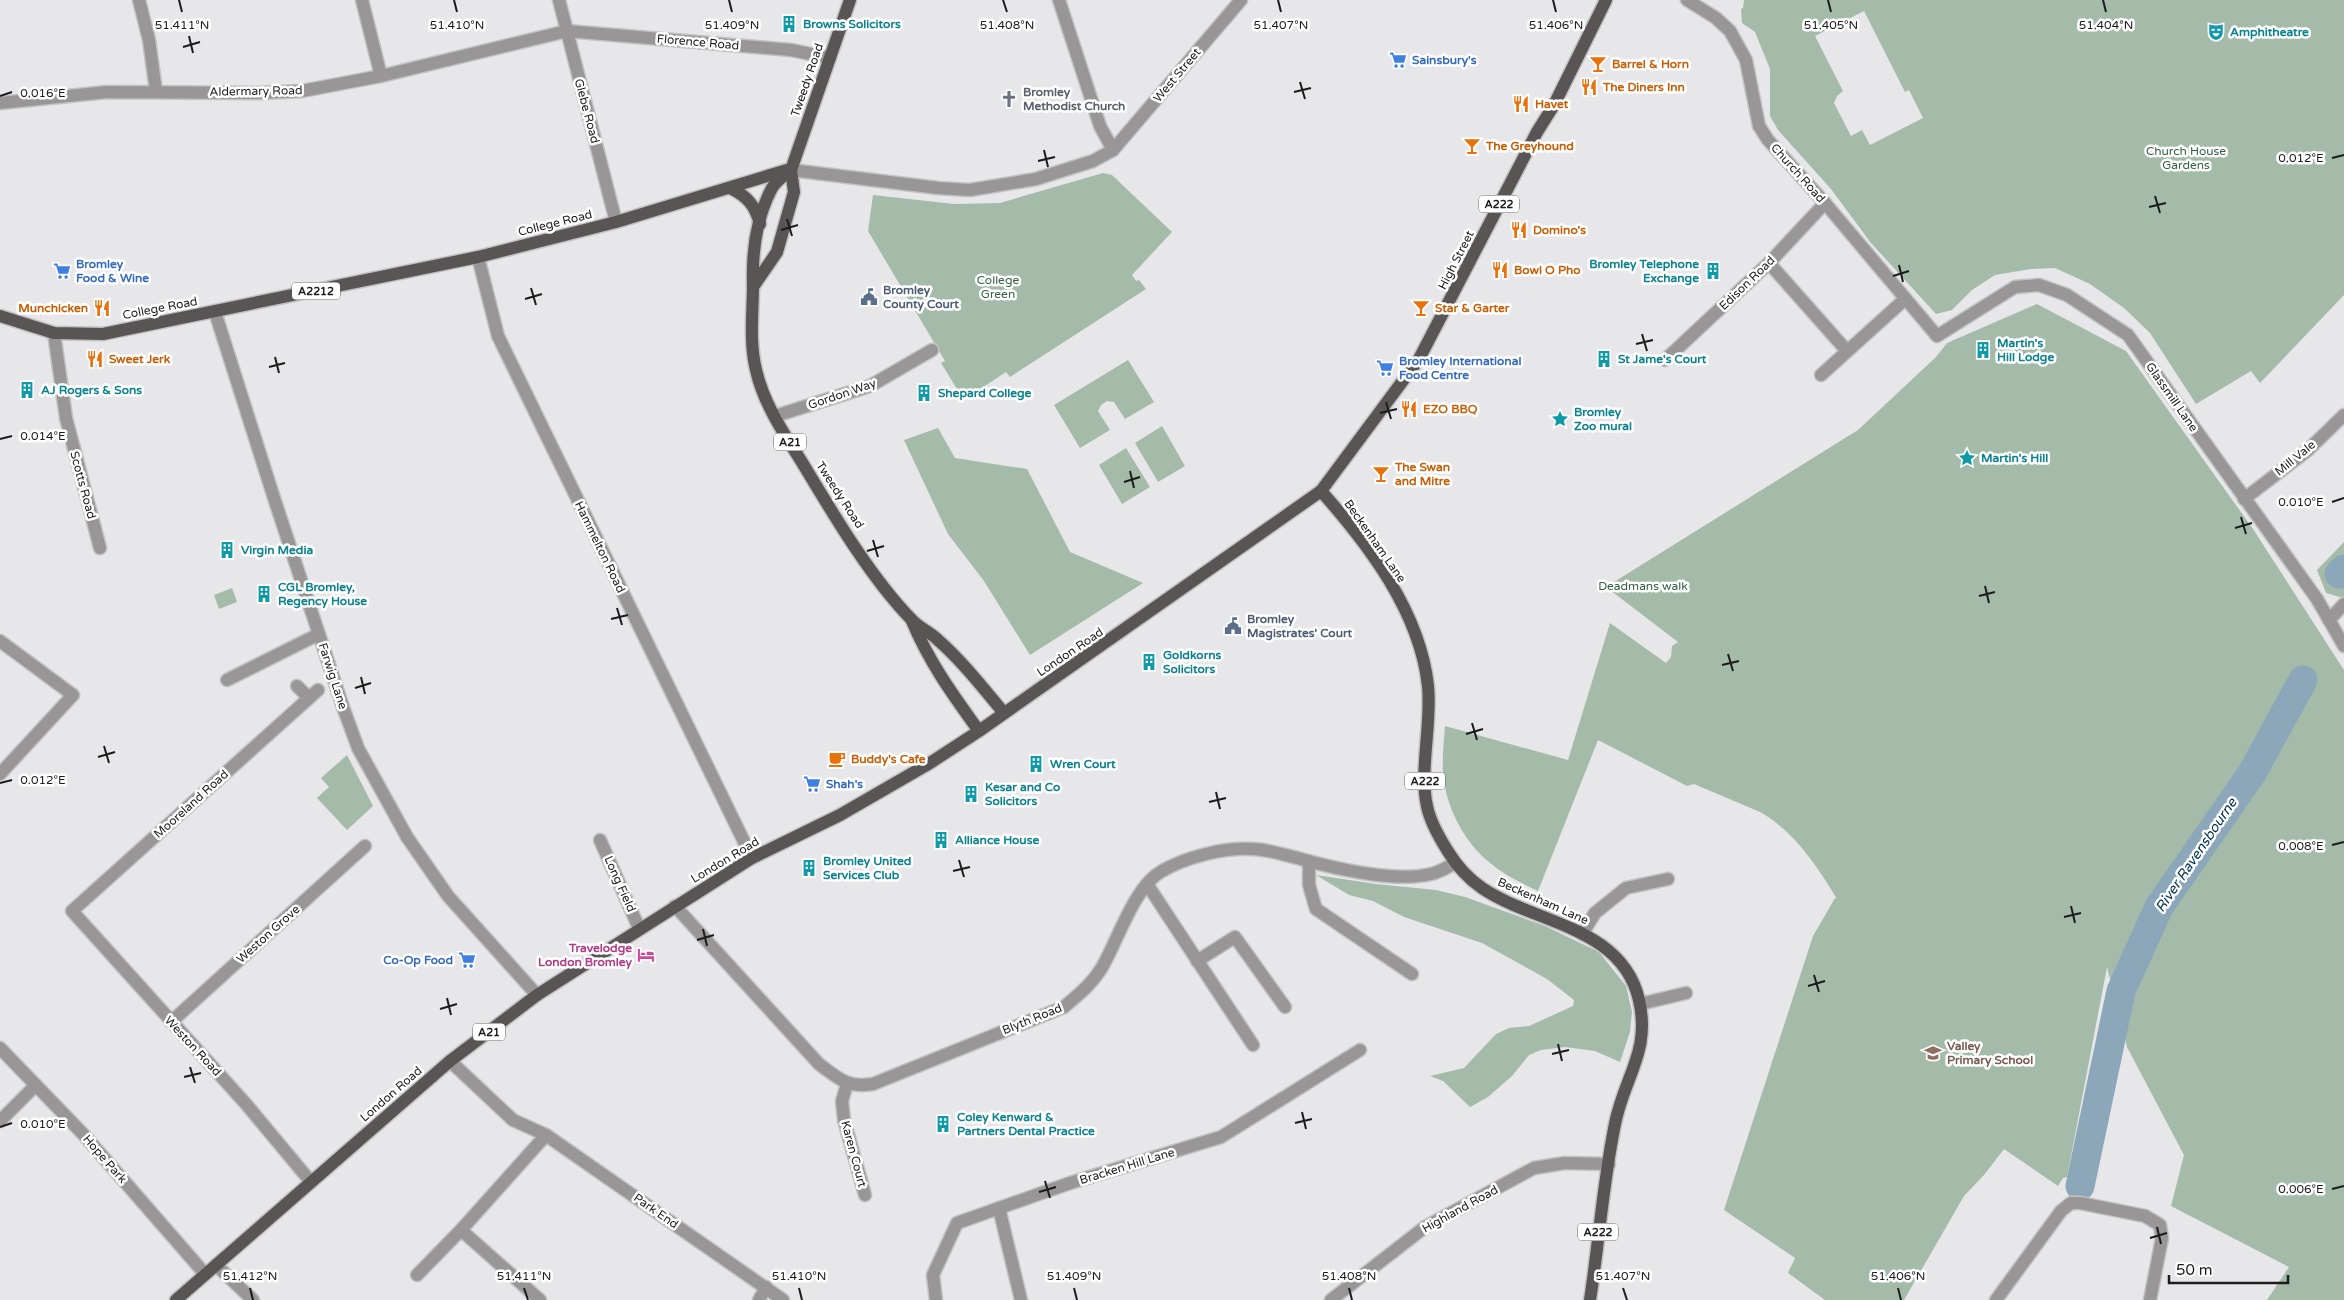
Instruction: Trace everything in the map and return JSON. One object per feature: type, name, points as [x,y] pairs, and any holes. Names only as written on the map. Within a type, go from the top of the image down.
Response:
[{"type":"main road","name":"Tweedy Road","points":[[753,287],[776,252],[794,192],[791,170],[850,0]]},
{"type":"main road","name":"High Street","points":[[1321,491],[1408,375],[1430,341],[1537,132],[1554,105],[1606,0]]},
{"type":"main road","name":"Tweedy Road","points":[[791,170],[772,187],[760,224],[752,258],[752,344],[756,370],[763,393],[774,416],[829,506],[878,578],[912,620],[936,638],[961,662],[1004,713]]},
{"type":"main road","name":"College Road","points":[[0,316],[54,333],[103,334],[478,257],[616,222],[791,170]]},
{"type":"main road","points":[[730,188],[751,201],[760,224]]},
{"type":"main road","name":"London Road","points":[[176,1300],[450,1061],[537,995],[752,858],[840,815],[930,763],[1102,646],[1321,491]]},
{"type":"main road","name":"Beckenham Lane","points":[[1321,491],[1345,518],[1385,575],[1417,640],[1425,666],[1429,696],[1425,785],[1427,806],[1440,839],[1455,863],[1489,893],[1582,934],[1604,947],[1624,966],[1634,983],[1640,1004],[1643,1028],[1641,1048],[1620,1105],[1609,1164],[1590,1300]]},
{"type":"main road","name":"Tweedy Road","points":[[912,620],[924,650],[938,674],[979,731]]},
{"type":"street","points":[[138,0],[149,40],[156,91]]},
{"type":"street","points":[[362,0],[381,76]]},
{"type":"street","name":"Glebe Road","points":[[559,0],[616,222]]},
{"type":"street","points":[[1059,0],[1100,126],[1113,150]]},
{"type":"street","name":"West Street","points":[[1113,150],[1241,0]]},
{"type":"street","name":"Church Road","points":[[1687,0],[1716,18],[1730,31],[1746,60],[1759,126],[1768,140],[1825,202],[1904,300],[1937,336]]},
{"type":"street","name":"Aldermary Road","points":[[0,103],[107,92],[260,93],[302,91],[381,76],[567,31]]},
{"type":"street","name":"Florence Road","points":[[567,31],[791,50],[830,58]]},
{"type":"street","name":"College Road","points":[[791,170],[938,188],[970,190],[1036,179],[1093,161],[1113,150]]},
{"type":"street","name":"Edison Road","points":[[1665,360],[1769,263],[1825,202]]},
{"type":"street","name":"Hammelton Road","points":[[478,257],[498,336],[752,858]]},
{"type":"street","points":[[1769,263],[1847,351]]},
{"type":"street","name":"Glassmill Lane","points":[[1937,336],[2015,287],[2039,285],[2067,295],[2128,335],[2317,599],[2344,646]]},
{"type":"street","points":[[1821,374],[1904,300]]},
{"type":"street","name":"Farwig Lane","points":[[215,312],[319,634],[358,748],[407,837],[448,896],[537,995]]},
{"type":"street","name":"Scotts Road","points":[[54,333],[66,418],[100,548]]},
{"type":"street","name":"Gordon Way","points":[[774,416],[870,386],[932,350]]},
{"type":"street","name":"Mill Vale","points":[[2244,498],[2308,450],[2344,415]]},
{"type":"street","points":[[2329,620],[2344,604]]},
{"type":"street","points":[[227,680],[319,634]]},
{"type":"street","points":[[0,641],[73,695],[0,774]]},
{"type":"street","name":"Mooreland Road","points":[[72,911],[313,694],[297,686]]},
{"type":"street","name":"Long Field","points":[[600,840],[640,928]]},
{"type":"street","name":"Weston Grove","points":[[171,1022],[365,846]]},
{"type":"street","name":"Blyth Road","points":[[847,1084],[860,1086],[873,1084],[1064,1007],[1088,987],[1101,969],[1130,910],[1146,884],[1161,871],[1205,855],[1244,848],[1264,850],[1366,872],[1406,876],[1436,873],[1455,863]]},
{"type":"street","points":[[1309,861],[1309,886],[1316,909],[1412,974]]},
{"type":"street","points":[[1582,934],[1595,913],[1626,888],[1668,879]]},
{"type":"street","points":[[1146,884],[1253,1045]]},
{"type":"street","points":[[675,906],[818,1064],[847,1084]]},
{"type":"street","name":"Weston Road","points":[[72,911],[246,1104],[312,1182]]},
{"type":"street","points":[[1196,961],[1235,937],[1285,1007]]},
{"type":"street","points":[[1640,1004],[1686,993]]},
{"type":"street","name":"Hope Park","points":[[0,1048],[84,1135],[205,1274]]},
{"type":"street","name":"Bracken Hill Lane","points":[[936,1300],[933,1275],[957,1222],[1070,1183],[1221,1137],[1360,1050]]},
{"type":"street","name":"Park End","points":[[450,1061],[513,1120],[546,1135],[783,1300]]},
{"type":"street","name":"Karen Court","points":[[847,1084],[842,1101],[844,1120],[865,1195]]},
{"type":"street","points":[[0,1121],[36,1085]]},
{"type":"street","points":[[417,1275],[461,1230],[546,1135]]},
{"type":"street","name":"Highland Road","points":[[1330,1300],[1425,1227],[1534,1168],[1565,1163],[1609,1164]]},
{"type":"street","points":[[1996,1300],[2052,1222],[2071,1203],[2090,1204],[2145,1216],[2160,1225],[2162,1238],[2150,1300]]},
{"type":"street","points":[[999,1208],[1021,1300]]},
{"type":"street","points":[[461,1230],[540,1300]]},
{"type":"street","points":[[216,1265],[253,1300]]},
{"type":"street","points":[[759,1300],[766,1287]]},
{"type":"green space","name":"Church House Gardens","points":[[1744,0],[2344,0],[2344,295],[2260,383],[2251,371],[2196,404],[2150,333],[2124,308],[2090,284],[2055,268],[2031,269],[1995,275],[1972,290],[1952,310],[1936,314],[1871,243],[1831,189],[1778,130],[1770,116],[1770,69],[1755,32],[1742,23],[1741,9],[1743,8]],"holes":[[[1864,11],[1905,92],[1909,90],[1923,118],[1870,145],[1862,130],[1851,136],[1834,103],[1837,96],[1843,91],[1815,36]]]},
{"type":"green space","name":"College Green","points":[[1103,173],[1112,175],[1172,232],[1132,275],[1146,289],[1010,377],[1006,372],[974,393],[972,391],[962,397],[941,363],[945,361],[868,231],[873,195],[954,204],[1000,203]]},
{"type":"green space","name":"Deadmans walk","points":[[2037,304],[2126,351],[2253,529],[2344,670],[2344,1300],[2267,1300],[2289,1267],[2171,1206],[2184,1155],[2127,1047],[2107,967],[2067,1177],[2063,1178],[2058,1186],[2004,1149],[1984,1175],[1964,1196],[1904,1300],[1825,1300],[1788,1273],[1795,1258],[1724,1210],[1813,936],[1835,898],[1837,899],[1804,850],[1784,829],[1760,812],[1694,784],[1687,786],[1598,740],[1538,891],[1495,867],[1471,844],[1457,822],[1447,797],[1443,766],[1445,726],[1568,760],[1610,623],[1666,663],[1671,657],[1672,646],[1678,642],[1606,587],[1858,430],[1936,357],[1947,343]]},
{"type":"green space","points":[[1128,360],[1154,402],[1125,419],[1114,402],[1107,401],[1101,405],[1098,411],[1110,430],[1080,448],[1054,405]]},
{"type":"green space","points":[[1162,426],[1185,466],[1158,482],[1135,443]]},
{"type":"green space","points":[[938,428],[955,458],[1027,469],[1070,552],[1143,583],[1030,655],[984,581],[948,534],[904,440]]},
{"type":"green space","points":[[1126,448],[1150,487],[1122,504],[1099,465]]},
{"type":"green space","points":[[2344,542],[2343,598],[2326,593],[2317,570]]},
{"type":"green space","points":[[232,588],[237,602],[219,609],[214,595]]},
{"type":"green space","points":[[347,755],[373,806],[347,830],[317,798],[329,787],[321,778]]},
{"type":"green space","points":[[1316,875],[1436,890],[1465,897],[1545,926],[1599,952],[1626,986],[1632,1012],[1630,1032],[1620,1062],[1595,1051],[1565,1047],[1541,1050],[1529,1055],[1512,1076],[1488,1097],[1470,1107],[1443,1081],[1430,1076],[1464,1068],[1496,1034],[1509,1028],[1529,1026],[1573,1006],[1574,1000],[1547,979],[1482,943],[1404,917],[1373,901],[1349,895]]},
{"type":"waterway","name":"River Ravensbourne","points":[[2339,574],[2344,569]]},
{"type":"waterway","name":"River Ravensbourne","points":[[2080,1186],[2121,991],[2159,907],[2252,773],[2303,680]]},
{"type":"place","name":"Browns Solicitors","points":[[789,24]]},
{"type":"place","name":"Amphitheatre","points":[[2216,32]]},
{"type":"place","name":"Sainsbury's","points":[[1398,60]]},
{"type":"place","name":"Barrel & Horn","points":[[1598,64]]},
{"type":"place","name":"The Diners Inn","points":[[1589,87]]},
{"type":"place","name":"Bromley Methodist Church","points":[[1009,99]]},
{"type":"place","name":"Havet","points":[[1521,104]]},
{"type":"place","name":"The Greyhound","points":[[1472,146]]},
{"type":"place","name":"Domino's","points":[[1519,230]]},
{"type":"place","name":"Bowl O Pho","points":[[1500,270]]},
{"type":"place","name":"Bromley Food & Wine","points":[[62,271]]},
{"type":"place","name":"Bromley Telephone Exchange","points":[[1713,271]]},
{"type":"place","name":"Bromley County Court","points":[[869,297]]},
{"type":"place","name":"Munchicken","points":[[102,308]]},
{"type":"place","name":"Star & Garter","points":[[1421,308]]},
{"type":"place","name":"Martin's Hill Lodge","points":[[1983,350]]},
{"type":"place","name":"Sweet Jerk","points":[[95,359]]},
{"type":"place","name":"St Jame's Court","points":[[1604,359]]},
{"type":"place","name":"Bromley International Food Centre","points":[[1385,368]]},
{"type":"place","name":"AJ Rogers & Sons","points":[[27,390]]},
{"type":"place","name":"Shepard College","points":[[924,393]]},
{"type":"place","name":"EZO BBQ","points":[[1409,409]]},
{"type":"place","name":"Bromley Zoo mural","points":[[1560,419]]},
{"type":"place","name":"Martin's Hill","points":[[1967,458]]},
{"type":"place","name":"The Swan and Mitre","points":[[1381,474]]},
{"type":"place","name":"Virgin Media","points":[[227,550]]},
{"type":"place","name":"CGL Bromley, Regency House","points":[[264,594]]},
{"type":"place","name":"Bromley Magistrates' Court","points":[[1233,626]]},
{"type":"place","name":"Goldkorns Solicitors","points":[[1149,662]]},
{"type":"place","name":"Buddy's Cafe","points":[[837,759]]},
{"type":"place","name":"Wren Court","points":[[1036,764]]},
{"type":"place","name":"Shah's","points":[[812,784]]},
{"type":"place","name":"Kesar and Co Solicitors","points":[[971,794]]},
{"type":"place","name":"Alliance House","points":[[941,840]]},
{"type":"place","name":"Bromley United Services Club","points":[[809,868]]},
{"type":"place","name":"Travelodge London Bromley","points":[[646,955]]},
{"type":"place","name":"Co-Op Food","points":[[467,960]]},
{"type":"place","name":"Valley Primary School","points":[[1933,1053]]},
{"type":"place","name":"Coley Kenward & Partners Dental Practice","points":[[943,1124]]}]
